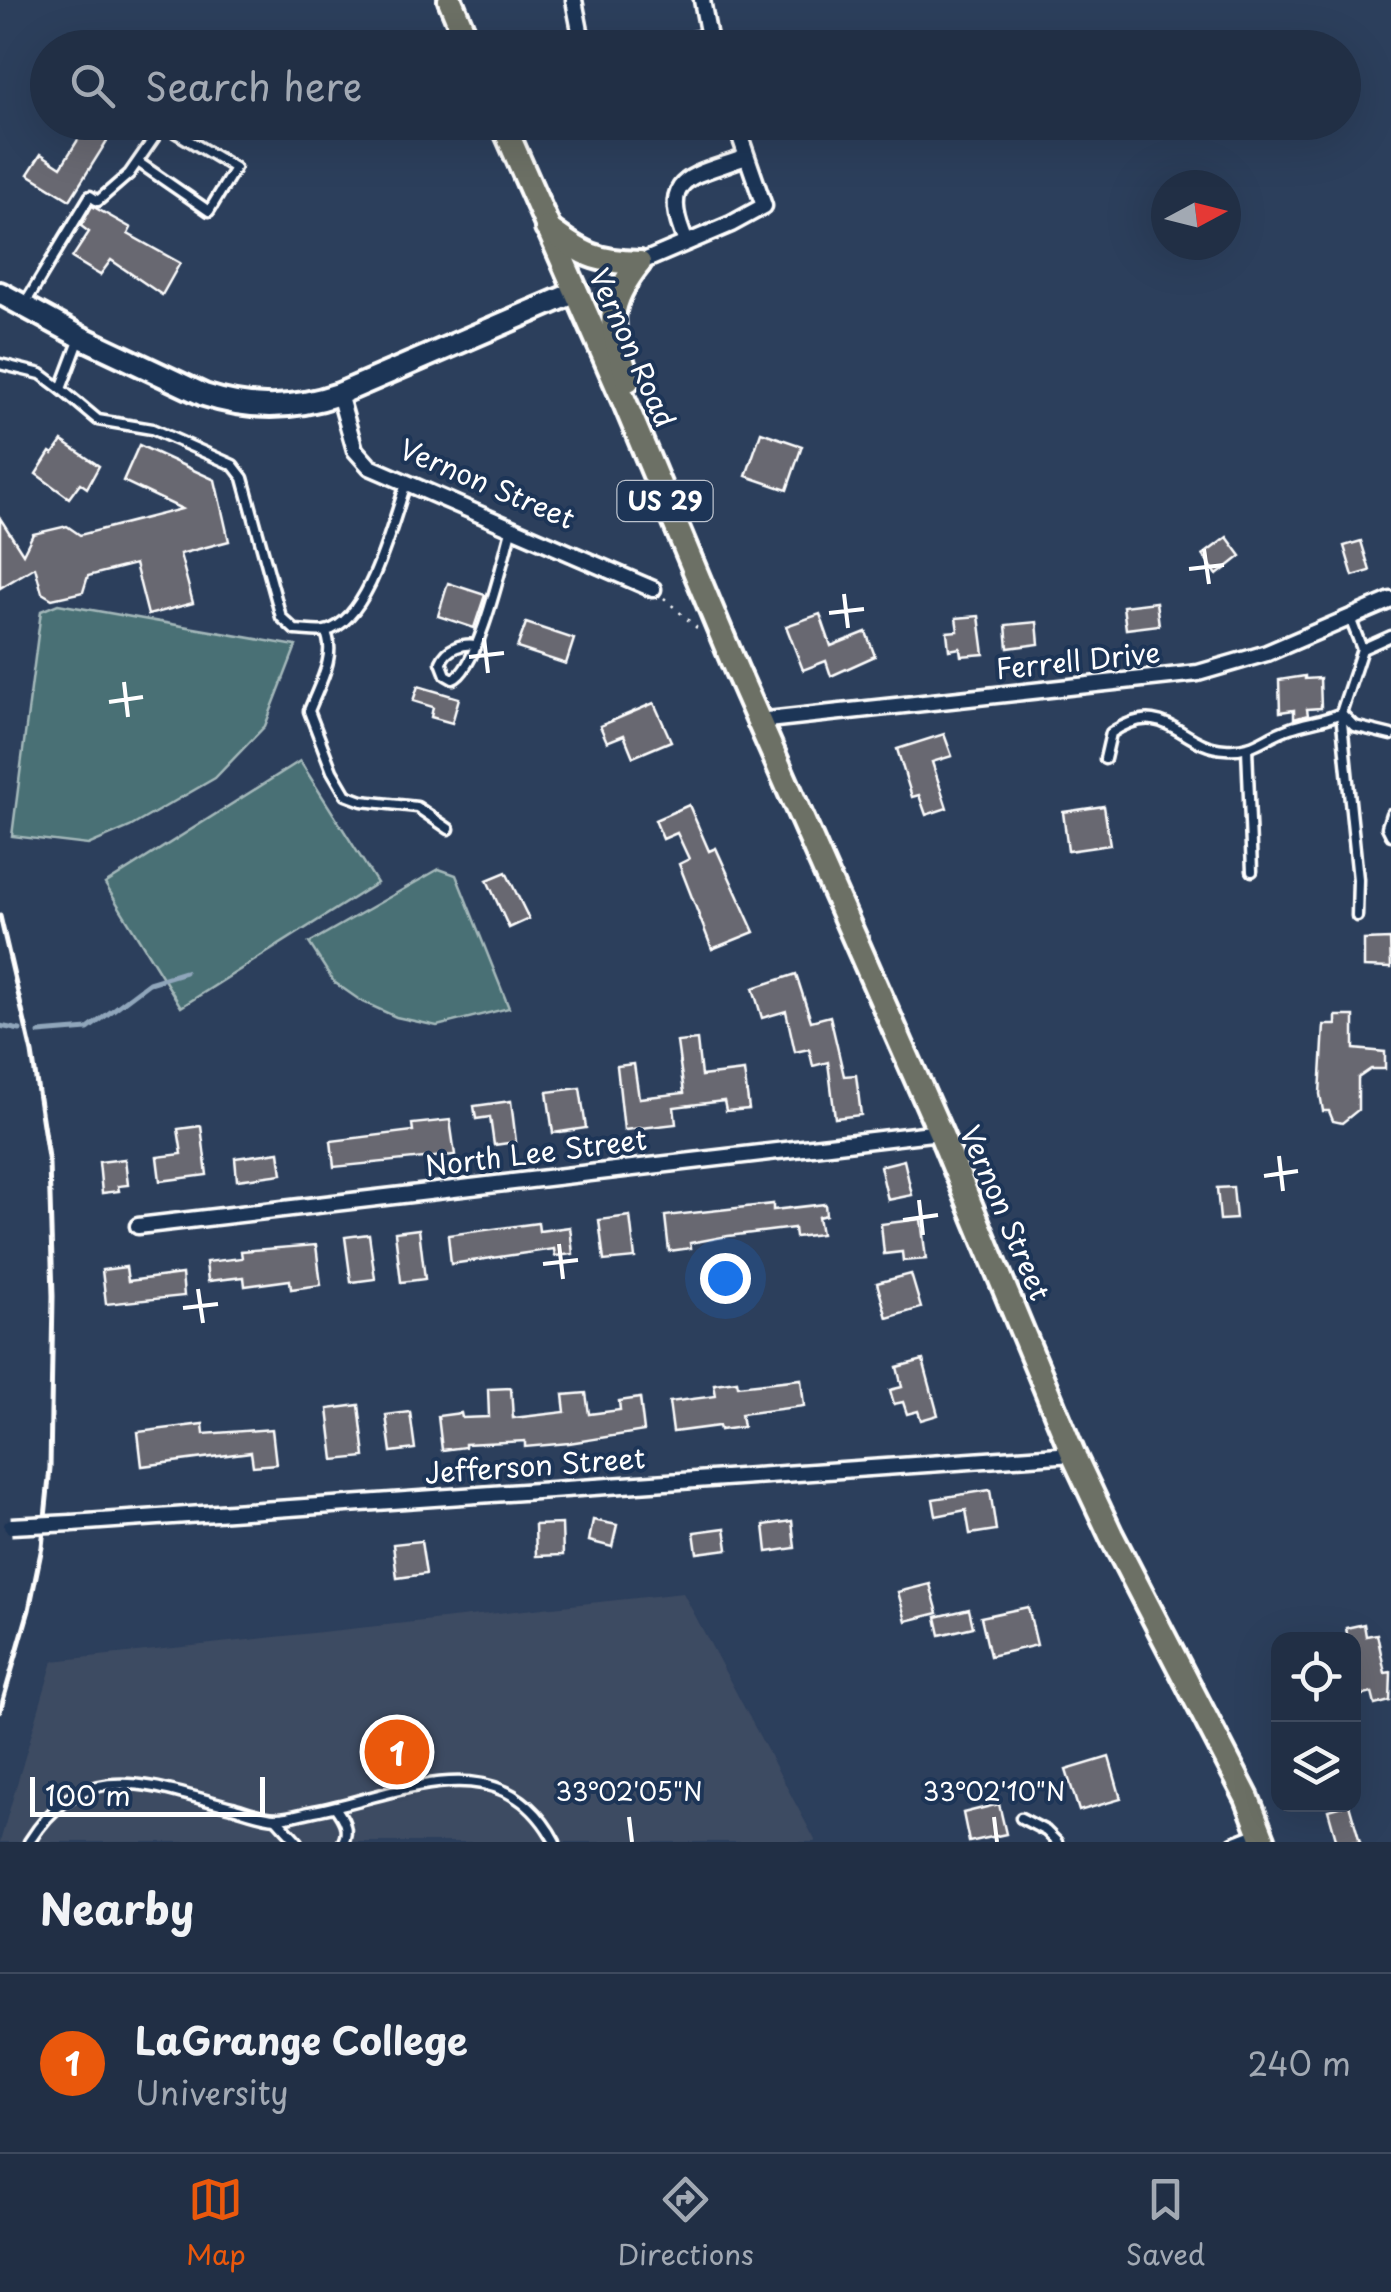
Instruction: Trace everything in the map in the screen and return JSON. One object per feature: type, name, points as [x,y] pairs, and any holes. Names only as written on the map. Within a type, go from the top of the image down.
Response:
[{"type":"main road","points":[[450,0],[462,30]]},
{"type":"main road","name":"Vernon Road","points":[[510,140],[706,599]]},
{"type":"main road","points":[[546,227],[577,251],[606,262],[639,263]]},
{"type":"main road","points":[[639,263],[621,286],[611,310],[612,332],[630,388],[641,442]]},
{"type":"main road","name":"Vernon Street","points":[[706,599],[940,1132],[1073,1454],[1263,1837]]},
{"type":"street","points":[[574,0],[580,30]]},
{"type":"street","points":[[702,0],[708,30]]},
{"type":"street","points":[[639,263],[764,206],[741,140]]},
{"type":"street","points":[[686,242],[674,214],[674,194],[686,179],[746,157]]},
{"type":"street","points":[[0,293],[81,337],[225,402],[286,407],[339,394],[574,292]]},
{"type":"street","name":"Vernon Street","points":[[339,394],[355,450],[370,467],[653,589]]},
{"type":"street","name":"Ferrell Drive","points":[[758,721],[1198,673],[1234,666],[1391,600]]},
{"type":"street","name":"North Lee Street","points":[[138,1226],[940,1132]]},
{"type":"street","name":"Jefferson Street","points":[[6,1527],[1073,1454]]},
{"type":"lane","points":[[24,306],[90,196],[98,201],[130,174],[153,140]]},
{"type":"lane","points":[[138,162],[209,211],[235,168],[189,140]]},
{"type":"lane","points":[[61,388],[81,337]]},
{"type":"lane","points":[[0,364],[40,374],[98,420],[152,429],[233,466],[243,478],[281,618],[294,630],[325,631],[346,621],[369,589],[406,482]]},
{"type":"lane","points":[[476,645],[462,644],[448,652],[441,662],[446,675],[453,679],[464,674],[476,645],[512,527]]},
{"type":"lane","points":[[1350,618],[1362,649],[1342,713],[1358,916]]},
{"type":"lane","points":[[325,631],[331,642],[330,655],[308,711],[339,784],[346,795],[362,801],[417,806],[448,829]]},
{"type":"lane","points":[[1362,649],[1391,636]]},
{"type":"lane","points":[[1342,713],[1354,726],[1391,735]]},
{"type":"lane","points":[[1105,759],[1111,733],[1128,722],[1148,720],[1177,726],[1207,747],[1246,748],[1290,728],[1342,713]]},
{"type":"lane","points":[[1246,748],[1252,871]]},
{"type":"lane","points":[[1391,814],[1387,828],[1391,835]]},
{"type":"lane","points":[[29,1842],[46,1815],[72,1796],[124,1781],[155,1785],[276,1818],[431,1782],[467,1780],[505,1793],[534,1810],[555,1842]]},
{"type":"lane","points":[[335,1807],[344,1820],[343,1842]]},
{"type":"lane","points":[[276,1818],[298,1842]]},
{"type":"lane","points":[[1021,1818],[1058,1842]]},
{"type":"lane","points":[[1233,1842],[1263,1837]]},
{"type":"path","points":[[653,589],[704,636]]},
{"type":"shaded area","points":[[683,1593],[816,1842],[0,1842],[53,1661]]},
{"type":"green space","points":[[58,604],[296,646],[265,726],[215,778],[130,827],[88,845],[12,836],[41,611]]},
{"type":"green space","points":[[300,761],[377,883],[181,1007],[105,884]]},
{"type":"green space","points":[[439,869],[456,875],[509,1008],[437,1026],[396,1017],[361,1001],[334,982],[309,943]]},
{"type":"building","points":[[78,140],[108,140],[70,200],[28,174],[41,154],[61,167]]},
{"type":"building","points":[[92,206],[131,228],[128,234],[180,263],[162,295],[111,260],[100,275],[72,258],[89,232],[81,226]]},
{"type":"building","points":[[761,432],[802,446],[787,490],[746,476]]},
{"type":"building","points":[[62,441],[99,466],[87,488],[80,483],[69,498],[36,474]]},
{"type":"building","points":[[139,445],[215,480],[229,541],[180,554],[193,603],[148,615],[135,564],[88,576],[83,592],[52,599],[42,593],[35,567],[0,588],[0,518],[23,554],[33,534],[67,526],[80,535],[182,509],[123,481]]},
{"type":"building","points":[[1227,537],[1241,556],[1217,575],[1203,555]]},
{"type":"building","points":[[1361,541],[1370,571],[1353,576],[1344,546]]},
{"type":"building","points":[[448,583],[485,595],[474,628],[438,616]]},
{"type":"building","points":[[1156,602],[1159,625],[1126,629],[1123,606]]},
{"type":"building","points":[[820,614],[831,646],[866,632],[875,656],[831,676],[826,661],[803,670],[786,626]]},
{"type":"building","points":[[979,616],[984,654],[961,656],[960,648],[949,650],[947,632],[958,631],[956,618]]},
{"type":"building","points":[[1037,622],[1039,644],[1008,648],[1006,625]]},
{"type":"building","points":[[526,623],[574,639],[566,664],[517,648]]},
{"type":"building","points":[[1320,678],[1321,708],[1307,709],[1308,715],[1294,719],[1294,710],[1280,712],[1279,680]]},
{"type":"building","points":[[418,686],[459,698],[452,723],[431,717],[433,707],[413,701]]},
{"type":"building","points":[[654,703],[671,741],[633,757],[624,735],[607,742],[600,726]]},
{"type":"building","points":[[944,734],[952,756],[932,762],[947,808],[926,815],[919,795],[912,797],[897,749]]},
{"type":"building","points":[[689,805],[709,851],[716,848],[754,932],[712,949],[679,864],[689,859],[677,833],[663,839],[655,820]]},
{"type":"building","points":[[1104,806],[1110,845],[1068,851],[1063,812]]},
{"type":"building","points":[[506,872],[529,919],[509,928],[487,880]]},
{"type":"building","points":[[1390,939],[1391,968],[1364,967],[1364,940]]},
{"type":"building","points":[[796,974],[811,1021],[830,1016],[844,1076],[856,1075],[861,1115],[835,1118],[828,1062],[813,1066],[809,1049],[795,1052],[786,1011],[762,1018],[753,988]]},
{"type":"building","points":[[1336,1016],[1354,1016],[1354,1049],[1385,1052],[1385,1069],[1371,1069],[1358,1078],[1358,1110],[1342,1123],[1333,1121],[1329,1111],[1323,1111],[1320,1094],[1324,1025],[1336,1025]]},
{"type":"building","points":[[697,1040],[701,1076],[744,1071],[749,1109],[726,1111],[724,1101],[674,1107],[676,1124],[624,1130],[617,1066],[634,1064],[639,1098],[684,1093],[677,1042]]},
{"type":"building","points":[[580,1088],[586,1128],[553,1133],[547,1092]]},
{"type":"building","points":[[511,1101],[516,1142],[494,1145],[490,1117],[476,1119],[474,1106]]},
{"type":"building","points":[[450,1120],[455,1155],[334,1167],[331,1141],[413,1131],[412,1124]]},
{"type":"building","points":[[201,1126],[207,1175],[160,1181],[157,1157],[182,1154],[178,1129]]},
{"type":"building","points":[[279,1152],[282,1174],[237,1180],[235,1158]]},
{"type":"building","points":[[125,1159],[128,1185],[118,1186],[119,1191],[102,1193],[99,1162]]},
{"type":"building","points":[[904,1160],[912,1195],[888,1200],[880,1166]]},
{"type":"building","points":[[1233,1187],[1236,1219],[1220,1220],[1217,1188]]},
{"type":"building","points":[[773,1204],[773,1210],[825,1204],[826,1215],[818,1217],[821,1234],[795,1237],[794,1228],[728,1236],[669,1251],[665,1216]]},
{"type":"building","points":[[630,1216],[635,1258],[604,1261],[599,1220]]},
{"type":"building","points":[[921,1219],[926,1259],[903,1261],[902,1252],[884,1254],[881,1224]]},
{"type":"building","points":[[538,1223],[539,1231],[570,1227],[573,1254],[555,1256],[554,1249],[451,1264],[448,1235]]},
{"type":"building","points":[[419,1229],[425,1279],[401,1282],[395,1232]]},
{"type":"building","points":[[369,1234],[375,1279],[351,1282],[345,1237]]},
{"type":"building","points":[[316,1245],[321,1285],[291,1289],[290,1280],[245,1286],[244,1277],[208,1281],[206,1262],[242,1258],[241,1251]]},
{"type":"building","points":[[126,1267],[128,1281],[182,1274],[184,1296],[106,1304],[102,1270]]},
{"type":"building","points":[[911,1274],[921,1308],[887,1318],[877,1283]]},
{"type":"building","points":[[923,1360],[938,1415],[921,1420],[918,1411],[907,1414],[903,1402],[894,1404],[890,1390],[902,1387],[897,1367]]},
{"type":"building","points":[[801,1379],[804,1406],[741,1414],[743,1427],[673,1432],[669,1402],[716,1396],[714,1384],[737,1381],[738,1386]]},
{"type":"building","points":[[511,1388],[513,1418],[565,1412],[563,1395],[586,1393],[589,1414],[620,1410],[619,1401],[640,1398],[644,1431],[569,1443],[525,1447],[525,1441],[465,1444],[442,1450],[438,1416],[461,1413],[462,1418],[489,1417],[488,1389]]},
{"type":"building","points":[[359,1405],[365,1457],[334,1460],[328,1409]]},
{"type":"building","points":[[410,1412],[415,1449],[391,1452],[386,1415]]},
{"type":"building","points":[[203,1424],[204,1434],[272,1429],[276,1464],[253,1466],[251,1452],[142,1466],[138,1432]]},
{"type":"building","points":[[990,1490],[996,1530],[970,1534],[966,1510],[936,1516],[933,1499]]},
{"type":"building","points":[[593,1520],[617,1525],[612,1547],[589,1541]]},
{"type":"building","points":[[792,1521],[795,1548],[767,1552],[764,1525]]},
{"type":"building","points":[[562,1524],[563,1555],[536,1556],[535,1525]]},
{"type":"building","points":[[725,1528],[728,1549],[697,1553],[694,1532]]},
{"type":"building","points":[[421,1541],[426,1574],[397,1578],[393,1544]]},
{"type":"building","points":[[930,1584],[938,1613],[906,1621],[898,1592]]},
{"type":"building","points":[[1028,1607],[1037,1645],[990,1656],[981,1617]]},
{"type":"building","points":[[969,1609],[973,1627],[940,1635],[936,1617]]},
{"type":"building","points":[[1364,1624],[1366,1636],[1377,1634],[1385,1673],[1391,1672],[1390,1701],[1375,1705],[1372,1693],[1361,1696],[1361,1632],[1347,1632],[1346,1628]]},
{"type":"building","points":[[1109,1757],[1121,1799],[1079,1811],[1066,1770]]},
{"type":"building","points":[[999,1804],[1006,1834],[969,1842],[963,1813]]},
{"type":"building","points":[[1329,1812],[1351,1812],[1360,1842],[1337,1842]]},
{"type":"waterway","points":[[39,1033],[88,1029],[149,983],[185,972]]},
{"type":"waterway","points":[[0,1026],[20,1030]]},
{"type":"railway","points":[[0,916],[32,1053],[49,1164],[53,1296],[50,1468],[42,1547],[29,1610],[0,1711]]},
{"type":"place","name":"LaGrange College","points":[[397,1752]]}]
